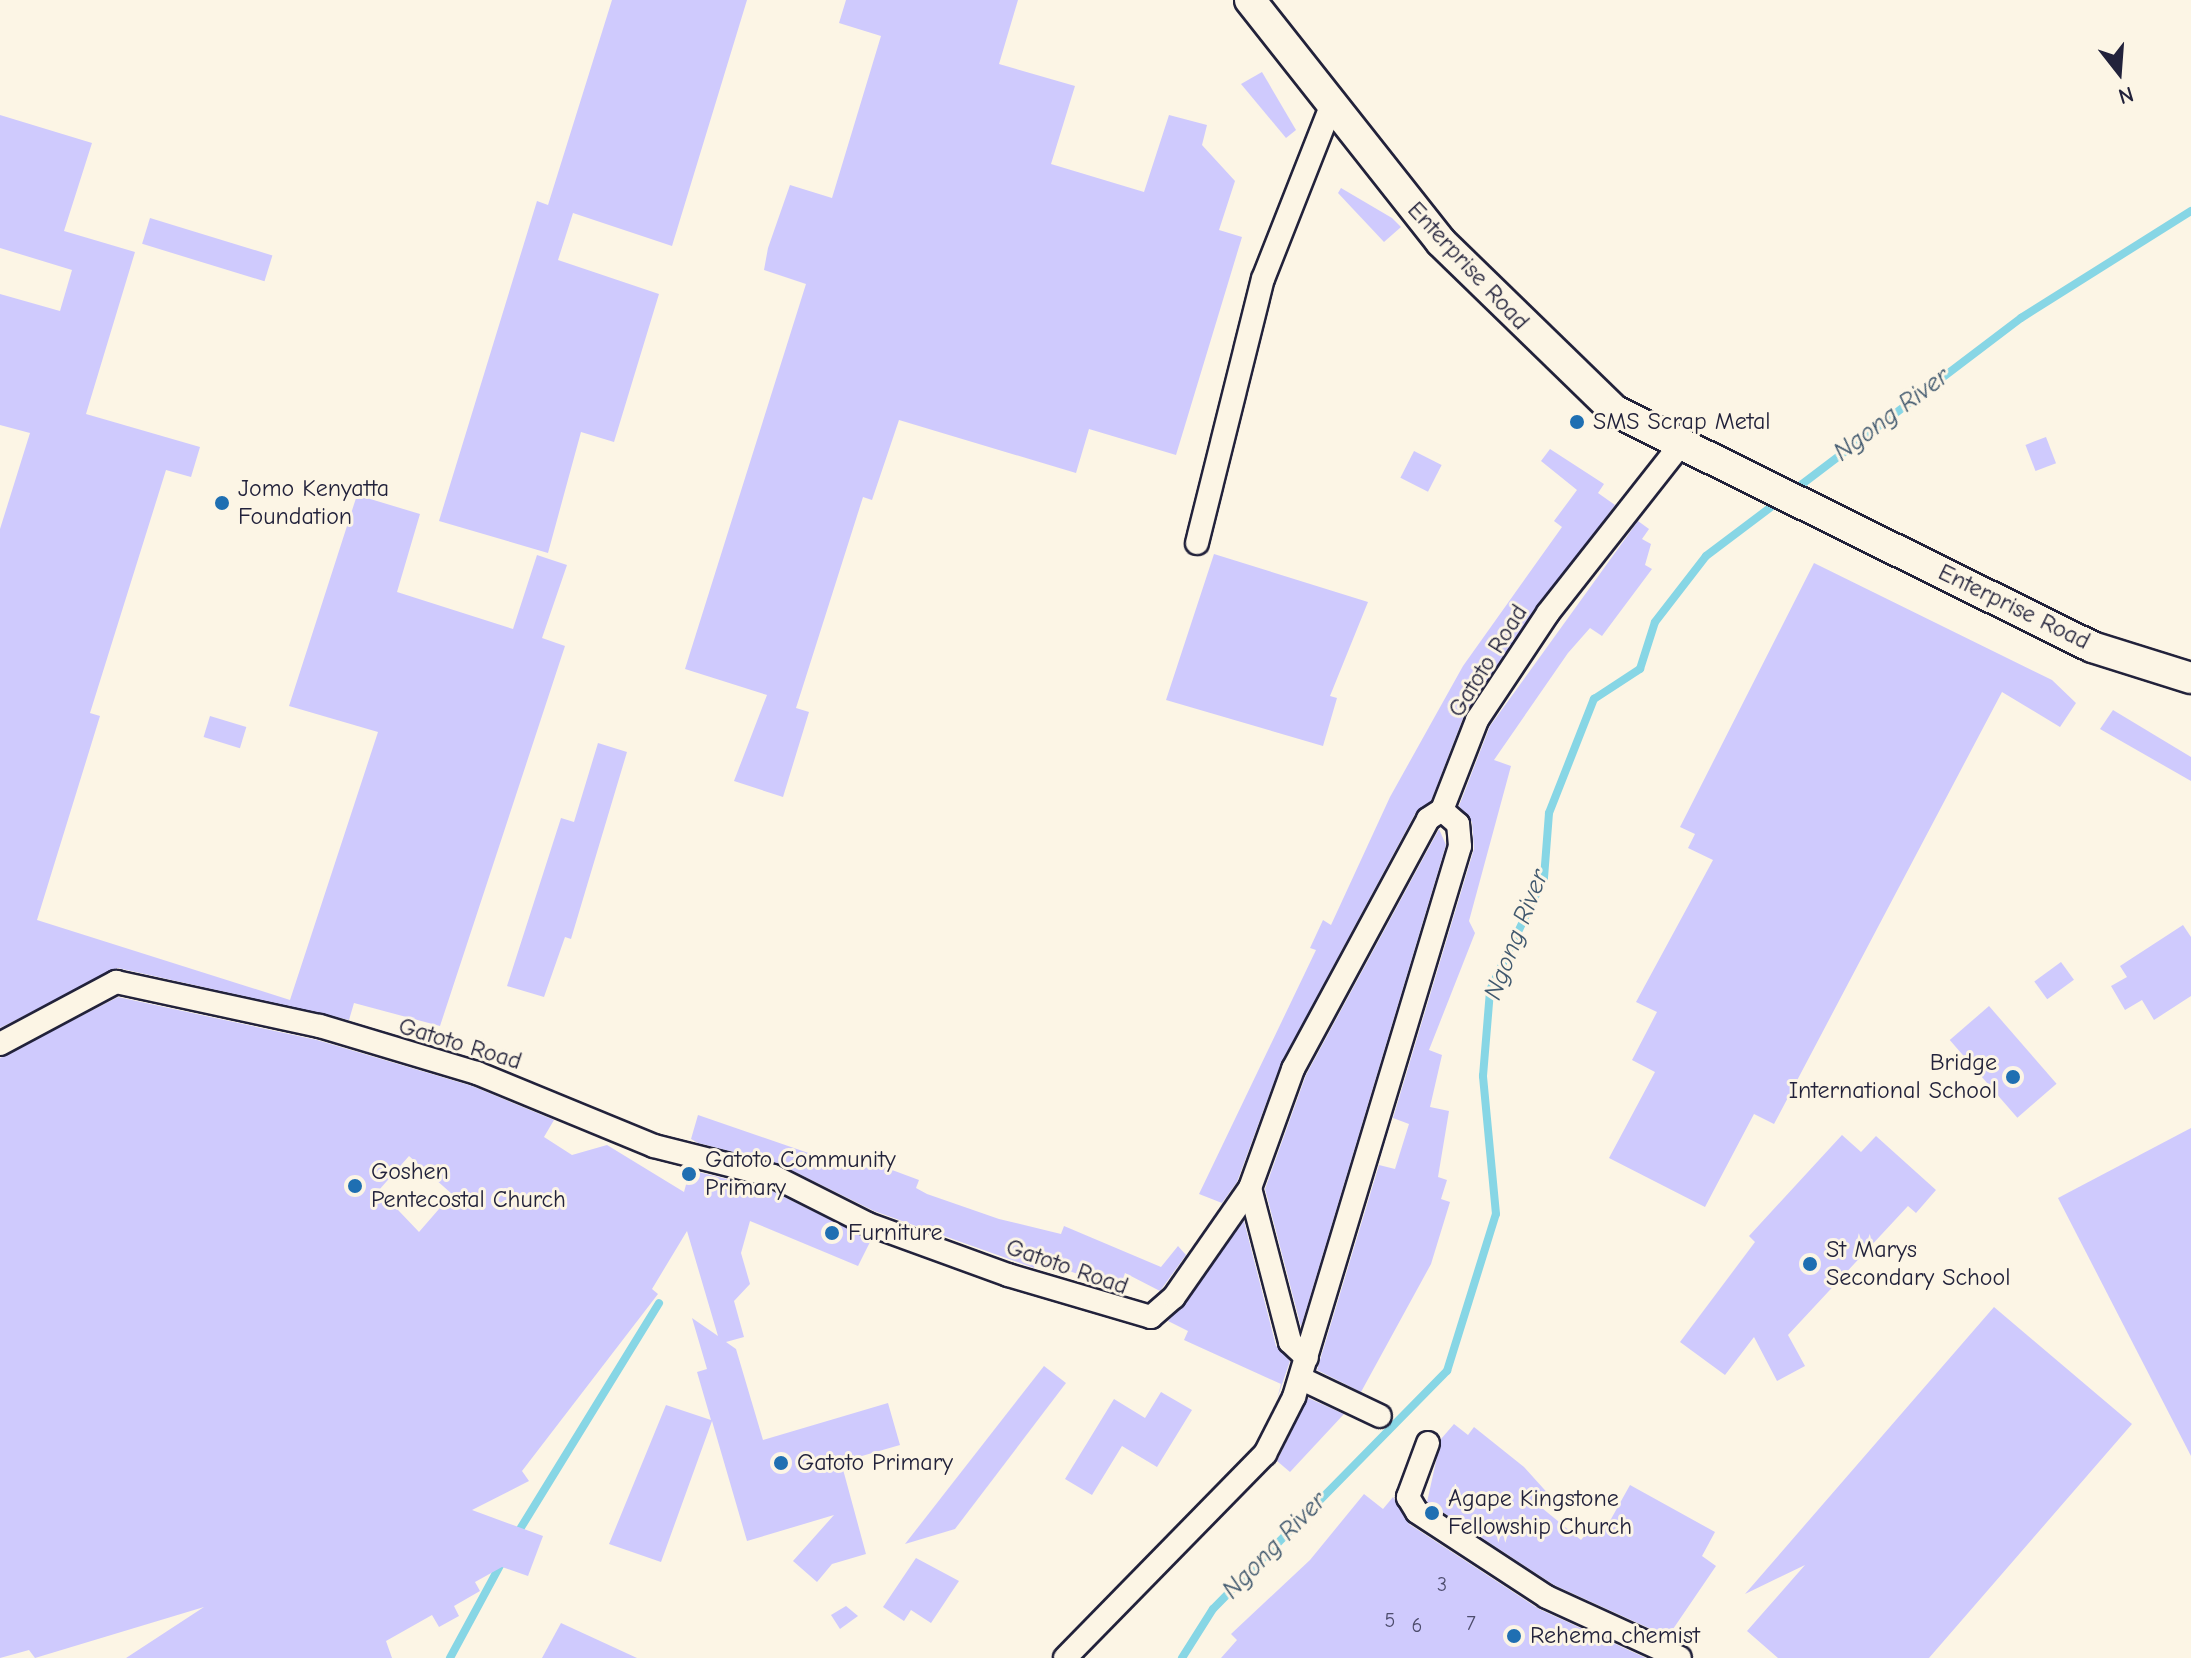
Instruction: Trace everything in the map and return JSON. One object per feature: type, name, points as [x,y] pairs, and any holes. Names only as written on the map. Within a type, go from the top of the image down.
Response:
[{"type":"main road","name":"Enterprise Road","points":[[1250,0],[1330,109],[1441,242],[1543,346],[1615,411],[1737,475],[1842,522],[2092,647],[2191,678]]},
{"type":"street","points":[[1197,543],[1263,279],[1330,109]]},
{"type":"street","name":"Gatoto Road","points":[[0,1044],[116,982],[308,1023],[477,1073],[654,1146],[773,1176],[868,1224],[1140,1319],[1174,1297],[1250,1188],[1293,1069],[1428,819],[1442,810],[1485,708],[1548,613],[1681,444]]},
{"type":"street","points":[[1065,1658],[1265,1454],[1304,1369],[1460,846],[1458,824],[1442,810]]},
{"type":"street","points":[[1250,1188],[1290,1342],[1304,1369],[1380,1416]]},
{"type":"street","points":[[1428,1443],[1408,1497],[1417,1512],[1547,1597],[1680,1658]]},
{"type":"building","points":[[612,0],[747,0],[672,246],[573,213],[558,260],[659,294],[614,442],[581,432],[548,553],[439,521],[537,201],[548,205]]},
{"type":"building","points":[[846,0],[1018,0],[999,64],[1075,86],[1051,164],[1144,192],[1169,115],[1207,125],[1202,145],[1235,181],[1219,230],[1242,237],[1176,455],[1089,429],[1076,473],[899,420],[872,500],[863,497],[796,708],[809,712],[783,797],[734,781],[767,695],[685,669],[806,284],[764,270],[768,248],[790,185],[832,198],[881,36],[839,23]]},
{"type":"building","points":[[1262,72],[1296,130],[1286,138],[1241,84]]},
{"type":"building","points":[[0,115],[92,143],[64,231],[135,252],[86,414],[200,447],[191,477],[166,470],[90,713],[100,716],[37,920],[290,1000],[378,732],[289,706],[357,495],[420,514],[397,592],[513,629],[537,555],[567,565],[542,638],[565,646],[440,1026],[354,1003],[349,1020],[118,968],[0,1028],[0,529],[30,433],[0,425],[0,294],[60,311],[72,270],[0,248]]},
{"type":"building","points":[[1341,188],[1392,218],[1401,227],[1384,242],[1338,193]]},
{"type":"building","points":[[150,218],[272,255],[265,281],[142,244]]},
{"type":"building","points":[[2046,437],[2056,463],[2035,471],[2025,445]]},
{"type":"building","points":[[1550,449],[1604,484],[1598,493],[1615,505],[1465,713],[1431,801],[1416,812],[1281,1063],[1237,1182],[1222,1203],[1199,1194],[1316,950],[1310,948],[1323,920],[1331,925],[1390,797],[1463,666],[1562,527],[1554,521],[1577,490],[1541,461]]},
{"type":"building","points":[[1414,451],[1442,465],[1428,492],[1400,478]]},
{"type":"building","points":[[1638,521],[1649,529],[1642,539],[1651,544],[1645,565],[1652,569],[1602,636],[1590,628],[1568,653],[1494,760],[1511,766],[1469,921],[1475,933],[1429,1050],[1442,1055],[1430,1107],[1449,1111],[1438,1177],[1447,1180],[1441,1199],[1450,1202],[1431,1264],[1361,1392],[1317,1370],[1379,1165],[1395,1169],[1409,1124],[1393,1118],[1474,849],[1472,822],[1459,806],[1490,726]]},
{"type":"building","points":[[1214,554],[1368,602],[1330,696],[1337,698],[1323,746],[1166,700]]},
{"type":"building","points":[[1814,563],[2052,680],[2076,703],[2060,727],[2002,692],[1774,1124],[1754,1114],[1705,1207],[1609,1158],[1655,1072],[1632,1060],[1657,1012],[1636,1002],[1713,860],[1688,848],[1695,834],[1680,827]]},
{"type":"building","points":[[2113,710],[2191,757],[2191,781],[2100,729]]},
{"type":"building","points":[[210,716],[246,727],[240,748],[204,737]]},
{"type":"building","points":[[598,743],[627,752],[571,939],[565,937],[544,997],[507,986],[561,818],[574,822]]},
{"type":"building","points":[[1439,829],[1446,845],[1301,1327],[1265,1189],[1306,1075]]},
{"type":"building","points":[[2183,925],[2191,937],[2191,996],[2154,1020],[2142,1000],[2125,1010],[2111,986],[2127,977],[2120,966]]},
{"type":"building","points":[[2061,962],[2074,980],[2047,999],[2034,981]]},
{"type":"building","points":[[118,997],[317,1040],[472,1086],[554,1120],[544,1137],[572,1155],[607,1145],[684,1192],[690,1170],[768,1189],[871,1240],[858,1266],[750,1221],[741,1253],[750,1284],[734,1301],[744,1337],[726,1342],[736,1349],[763,1440],[888,1403],[900,1445],[841,1462],[866,1554],[832,1564],[817,1582],[793,1561],[834,1515],[747,1541],[712,1421],[661,1562],[609,1544],[666,1405],[711,1420],[697,1372],[707,1369],[692,1318],[718,1336],[687,1231],[652,1289],[658,1294],[522,1471],[529,1481],[472,1510],[543,1536],[528,1576],[502,1567],[475,1582],[480,1591],[454,1606],[459,1616],[439,1627],[432,1615],[386,1641],[392,1658],[126,1658],[204,1607],[35,1658],[29,1650],[0,1658],[0,1058]],"holes":[[[409,1156],[452,1194],[419,1232],[379,1190]]]},
{"type":"building","points":[[1989,1006],[2057,1084],[2017,1118],[1950,1040]]},
{"type":"building","points":[[698,1115],[852,1168],[884,1167],[919,1180],[916,1188],[927,1194],[999,1219],[1061,1234],[1064,1226],[1161,1267],[1178,1246],[1186,1255],[1160,1291],[1125,1273],[1120,1288],[1036,1260],[1034,1268],[874,1211],[777,1163],[698,1143],[691,1139]]},
{"type":"building","points":[[2191,1128],[2191,1456],[2058,1198]]},
{"type":"building","points":[[1842,1135],[1861,1152],[1876,1136],[1936,1190],[1916,1213],[1908,1206],[1788,1335],[1805,1366],[1777,1381],[1754,1337],[1725,1375],[1680,1342],[1755,1242],[1749,1236]]},
{"type":"building","points":[[1244,1221],[1276,1346],[1290,1361],[1277,1399],[1281,1384],[1184,1340],[1188,1331],[1168,1321]]},
{"type":"building","points":[[1994,1307],[2132,1424],[1929,1658],[1778,1658],[1747,1631],[1805,1565],[1745,1594]]},
{"type":"building","points":[[1044,1366],[1066,1383],[955,1529],[905,1544]]},
{"type":"building","points":[[1161,1392],[1192,1410],[1157,1467],[1122,1446],[1092,1495],[1065,1479],[1114,1399],[1145,1418]]},
{"type":"building","points":[[1308,1398],[1344,1414],[1290,1472],[1277,1461]]},
{"type":"building","points":[[1454,1424],[1468,1435],[1474,1427],[1524,1467],[1552,1498],[1542,1508],[1581,1540],[1591,1528],[1601,1537],[1630,1485],[1715,1532],[1702,1556],[1716,1566],[1671,1632],[1664,1635],[1554,1585],[1427,1502],[1441,1439]]},
{"type":"building","points":[[1364,1494],[1383,1509],[1393,1497],[1409,1524],[1539,1609],[1646,1658],[1221,1658],[1237,1640],[1231,1634],[1310,1560]]},
{"type":"building","points":[[916,1558],[959,1581],[931,1623],[911,1610],[904,1621],[883,1607]]},
{"type":"building","points":[[846,1606],[858,1616],[840,1629],[831,1615]]},
{"type":"building","points":[[561,1623],[637,1658],[542,1658]]},
{"type":"waterway","name":"Ngong River","points":[[1793,491],[2021,318],[2191,211]]},
{"type":"waterway","name":"Ngong River","points":[[1182,1658],[1213,1609],[1447,1371],[1496,1214],[1483,1076],[1490,990],[1544,878],[1549,813],[1594,699],[1640,669],[1655,622],[1706,556],[1779,501]]},
{"type":"waterway","points":[[517,1534],[659,1303]]},
{"type":"waterway","points":[[450,1658],[503,1560]]},
{"type":"place","name":"SMS Scrap Metal","points":[[1577,422]]},
{"type":"place","name":"Jomo Kenyatta Foundation","points":[[222,503]]},
{"type":"place","name":"Bridge International School","points":[[2013,1077]]},
{"type":"place","name":"Gatoto Community Primary","points":[[689,1174]]},
{"type":"place","name":"Goshen Pentecostal Church","points":[[355,1186]]},
{"type":"place","name":"Furniture","points":[[832,1233]]},
{"type":"place","name":"St Marys Secondary School","points":[[1810,1264]]},
{"type":"place","name":"Gatoto Primary","points":[[781,1463]]},
{"type":"place","name":"Agape Kingstone Fellowship Church","points":[[1432,1513]]},
{"type":"place","name":"Rehema chemist","points":[[1514,1636]]}]
